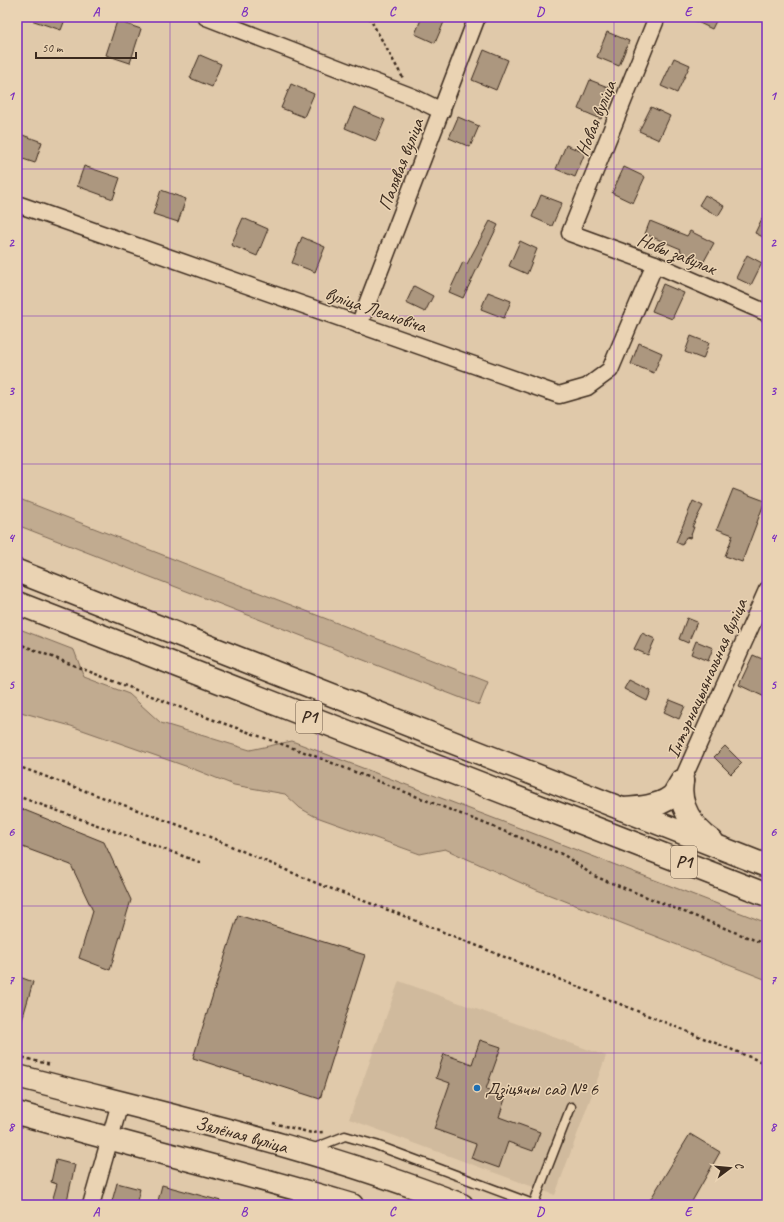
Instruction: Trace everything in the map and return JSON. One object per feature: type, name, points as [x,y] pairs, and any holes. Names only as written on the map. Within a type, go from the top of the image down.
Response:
[{"type":"main road","name":"Р1","points":[[17,571],[767,866]]},
{"type":"main road","name":"Р1","points":[[17,603],[767,895]]},
{"type":"main road","points":[[621,809],[642,807],[664,802],[672,796],[682,781]]},
{"type":"main road","points":[[682,781],[682,804],[685,812],[710,839],[727,850]]},
{"type":"main road","name":"Зялёная вуліца","points":[[17,1076],[306,1151],[419,1188],[462,1205]]},
{"type":"main road","name":"Зялёная вуліца","points":[[17,1113],[111,1140],[254,1176],[352,1205]]},
{"type":"street","points":[[206,17],[413,97],[442,111]]},
{"type":"street","name":"Палявая вуліца","points":[[360,325],[477,17]]},
{"type":"street","name":"Новая вуліца","points":[[570,233],[657,17]]},
{"type":"street","name":"вуліца Леановіча","points":[[17,204],[559,395],[587,387],[610,370],[655,264]]},
{"type":"street","name":"Новы завулак","points":[[570,233],[655,264],[767,312]]},
{"type":"street","name":"Інтэрнацыянальная вуліца","points":[[682,781],[767,590]]},
{"type":"street","points":[[91,1205],[111,1140],[120,1102]]},
{"type":"lane","points":[[306,1151],[345,1136],[376,1145],[533,1204],[570,1108]]},
{"type":"path","points":[[370,17],[413,97]]},
{"type":"path","points":[[17,643],[197,714],[307,753],[564,855],[594,876],[767,945]]},
{"type":"path","points":[[17,766],[203,834],[316,884],[404,916],[767,1064]]},
{"type":"path","points":[[17,796],[202,863]]},
{"type":"path","points":[[17,1056],[55,1066]]},
{"type":"path","points":[[266,1121],[312,1133],[326,1132]]},
{"type":"shaded area","points":[[17,498],[488,682],[479,705],[17,525]]},
{"type":"shaded area","points":[[17,628],[74,650],[84,677],[129,694],[161,723],[250,750],[292,741],[767,923],[767,980],[537,890],[445,849],[420,854],[314,816],[300,808],[285,794],[234,785],[191,768],[71,726],[17,711]]},
{"type":"shaded area","name":"Дзіцячы сад № 6","points":[[399,981],[606,1056],[555,1195],[349,1119]]},
{"type":"building","points":[[28,17],[66,17],[61,30],[28,19]]},
{"type":"building","points":[[422,17],[433,17],[444,22],[435,43],[415,34]]},
{"type":"building","points":[[687,17],[718,17],[712,29]]},
{"type":"building","points":[[117,21],[141,29],[130,63],[106,55]]},
{"type":"building","points":[[607,32],[629,41],[619,66],[597,57]]},
{"type":"building","points":[[484,50],[508,60],[496,90],[472,80]]},
{"type":"building","points":[[200,55],[221,64],[212,87],[190,78]]},
{"type":"building","points":[[674,58],[690,65],[677,93],[661,86]]},
{"type":"building","points":[[590,80],[613,89],[601,119],[578,109]]},
{"type":"building","points":[[291,84],[314,94],[304,117],[281,108]]},
{"type":"building","points":[[354,107],[385,120],[376,141],[345,128]]},
{"type":"building","points":[[651,107],[670,116],[659,140],[639,131]]},
{"type":"building","points":[[458,117],[479,126],[470,147],[449,138]]},
{"type":"building","points":[[17,133],[42,142],[35,163],[17,157]]},
{"type":"building","points":[[566,145],[585,153],[575,177],[556,169]]},
{"type":"building","points":[[84,166],[120,178],[113,199],[77,186]]},
{"type":"building","points":[[624,167],[645,177],[633,203],[612,193]]},
{"type":"building","points":[[161,190],[186,199],[178,222],[153,214]]},
{"type":"building","points":[[541,195],[562,203],[552,226],[532,217]]},
{"type":"building","points":[[705,195],[724,206],[718,216],[699,205]]},
{"type":"building","points":[[767,208],[767,239],[755,233]]},
{"type":"building","points":[[243,218],[268,229],[257,256],[231,245]]},
{"type":"building","points":[[490,221],[498,225],[463,298],[449,292],[463,262],[467,264]]},
{"type":"building","points":[[650,221],[687,236],[690,231],[714,243],[703,263],[680,251],[681,249],[645,234]]},
{"type":"building","points":[[302,237],[325,247],[315,272],[292,263]]},
{"type":"building","points":[[520,241],[537,249],[527,274],[509,266]]},
{"type":"building","points":[[747,255],[762,263],[751,285],[736,278]]},
{"type":"building","points":[[663,284],[684,293],[672,319],[652,311]]},
{"type":"building","points":[[414,286],[433,296],[425,312],[406,303]]},
{"type":"building","points":[[488,292],[511,301],[504,318],[481,309]]},
{"type":"building","points":[[691,336],[709,343],[703,359],[685,352]]},
{"type":"building","points":[[639,343],[662,353],[654,373],[631,364]]},
{"type":"building","points":[[733,489],[765,501],[742,562],[725,556],[733,535],[717,529]]},
{"type":"building","points":[[693,501],[703,506],[692,527],[694,527],[690,538],[686,537],[682,545],[676,542]]},
{"type":"building","points":[[687,618],[697,622],[688,643],[679,639]]},
{"type":"building","points":[[642,633],[655,639],[648,655],[634,649]]},
{"type":"building","points":[[696,641],[713,648],[708,661],[691,654]]},
{"type":"building","points":[[753,655],[767,661],[767,698],[739,685]]},
{"type":"building","points":[[629,680],[651,691],[647,701],[624,689]]},
{"type":"building","points":[[670,700],[685,706],[679,719],[664,712]]},
{"type":"building","points":[[725,746],[742,763],[731,774],[714,757]]},
{"type":"building","points":[[17,807],[104,842],[131,900],[110,970],[79,958],[93,911],[71,865],[17,845]]},
{"type":"building","points":[[238,915],[365,955],[320,1099],[193,1058]]},
{"type":"building","points":[[17,976],[33,982],[20,1027],[17,1027]]},
{"type":"building","points":[[480,1040],[501,1047],[486,1089],[506,1096],[499,1117],[540,1132],[533,1151],[508,1142],[499,1168],[471,1158],[476,1144],[434,1129],[450,1083],[436,1078],[444,1054],[472,1064]]},
{"type":"building","points":[[690,1134],[720,1152],[690,1205],[647,1205]]},
{"type":"building","points":[[56,1160],[75,1165],[66,1205],[51,1205],[57,1184],[51,1182]]},
{"type":"building","points":[[117,1183],[140,1189],[136,1205],[111,1205]]},
{"type":"building","points":[[162,1185],[221,1201],[221,1205],[157,1205]]},
{"type":"place","name":"Дзіцячы сад № 6","points":[[477,1088]]}]
